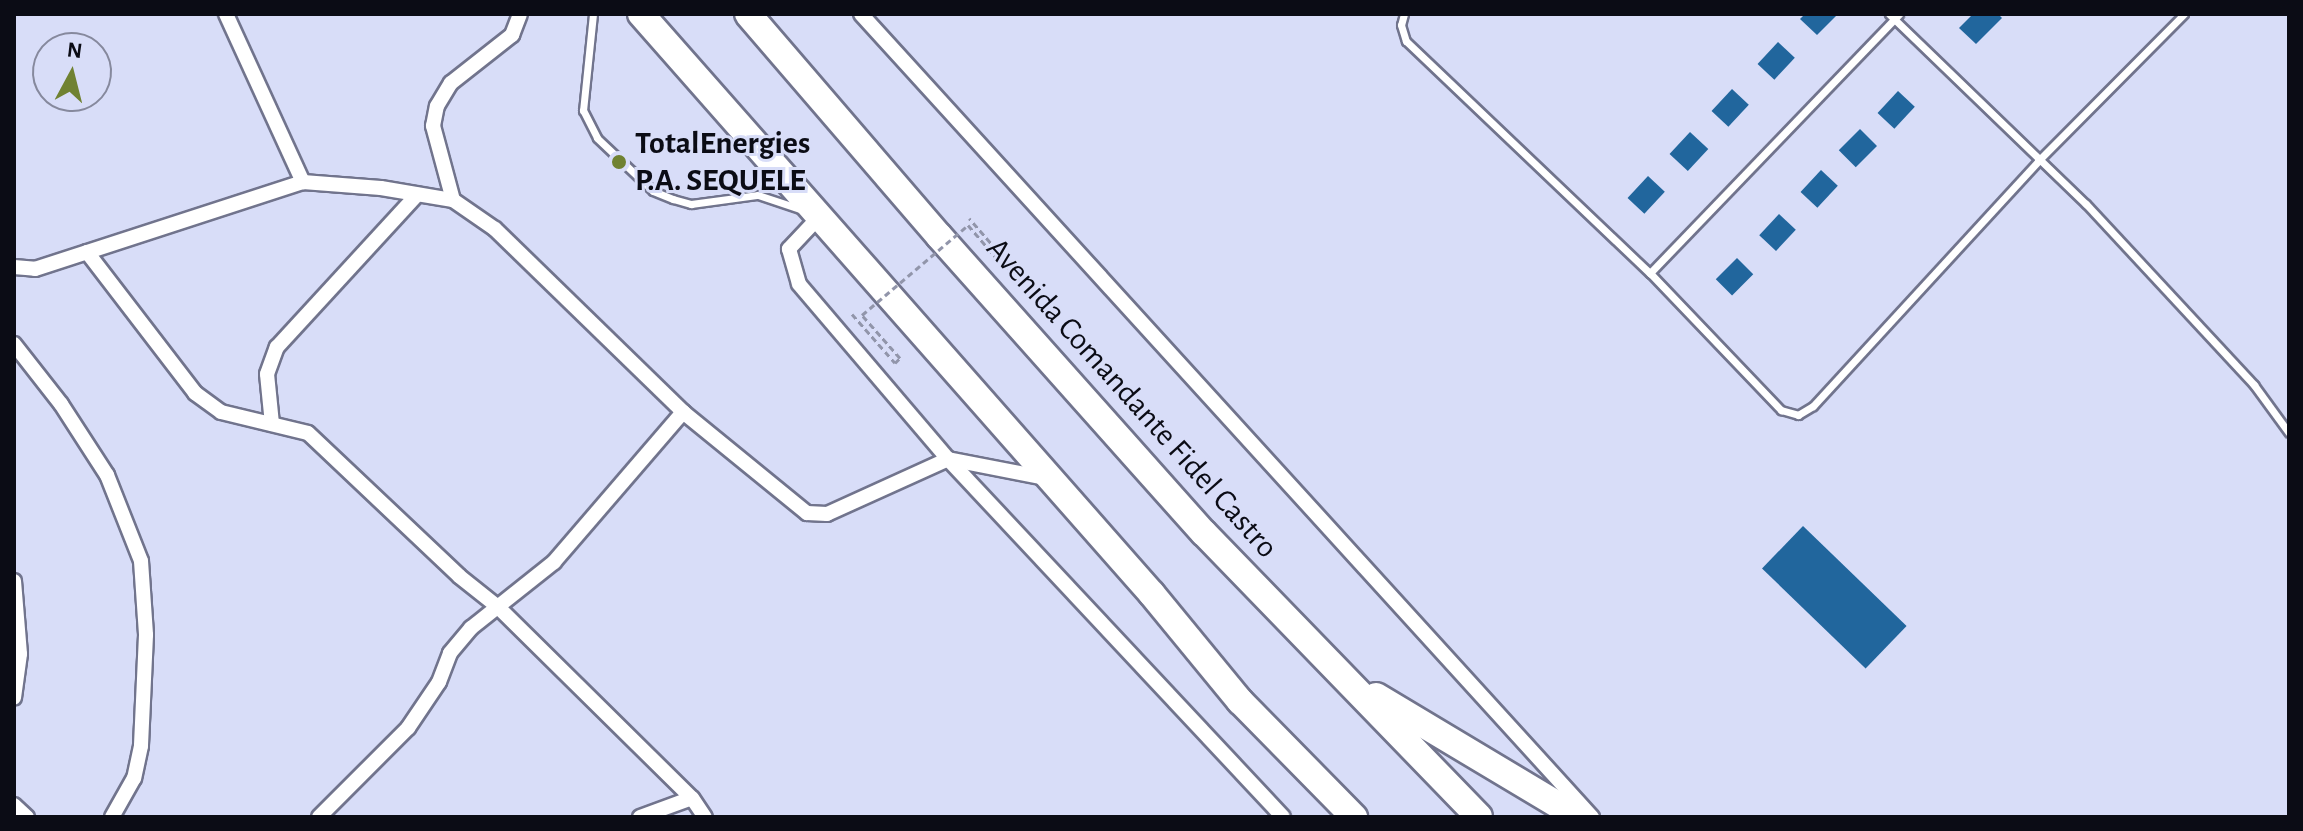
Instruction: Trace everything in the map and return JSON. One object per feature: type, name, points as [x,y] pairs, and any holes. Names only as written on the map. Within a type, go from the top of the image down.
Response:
[{"type":"highway","points":[[641,14],[1051,479],[1240,701],[1354,817]]},
{"type":"highway","name":"Avenida Comandante Fidel Castro","points":[[748,14],[939,236],[1194,521],[1479,817]]},
{"type":"highway","points":[[1349,680],[1578,817]]},
{"type":"street","points":[[226,14],[303,182]]},
{"type":"street","points":[[453,200],[433,126],[437,106],[451,83],[512,35],[520,14]]},
{"type":"street","points":[[861,14],[1592,817]]},
{"type":"street","points":[[14,277],[303,182],[453,200],[495,229],[683,412],[807,513],[827,514],[948,459],[1051,479]]},
{"type":"street","points":[[272,424],[267,374],[277,347],[417,195]]},
{"type":"street","points":[[819,217],[789,249],[799,284],[948,459],[1283,817]]},
{"type":"street","points":[[87,252],[195,393],[221,412],[308,433],[459,576],[498,607],[692,798],[705,817]]},
{"type":"street","points":[[14,267],[35,269]]},
{"type":"street","points":[[14,344],[61,404],[107,475],[141,561],[146,635],[141,746],[134,778],[112,817]]},
{"type":"street","points":[[319,817],[408,728],[439,682],[450,653],[471,628],[561,554],[683,412]]},
{"type":"street","points":[[14,581],[20,631],[14,698]]},
{"type":"street","points":[[640,817],[692,798]]},
{"type":"street","points":[[14,805],[27,817]]},
{"type":"lane","points":[[593,14],[583,110],[597,138],[653,191],[691,204],[758,195],[819,217]]},
{"type":"lane","points":[[1404,14],[1401,25],[1406,41],[1650,273],[1781,410],[1798,415],[1813,406],[2038,161],[2184,14]]},
{"type":"lane","points":[[1650,273],[1894,16],[2038,161],[2086,204],[2254,385],[2289,433]]},
{"type":"path","points":[[852,314],[895,363],[900,358],[862,315],[968,225],[1006,269],[1010,265],[969,218]]},
{"type":"building","points":[[1805,14],[1838,14],[1817,35],[1800,19]]},
{"type":"building","points":[[1973,14],[1998,14],[2002,18],[1976,44],[1959,28]]},
{"type":"building","points":[[1778,42],[1795,58],[1774,80],[1758,64]]},
{"type":"building","points":[[1732,89],[1749,105],[1728,127],[1712,111]]},
{"type":"building","points":[[1898,91],[1915,107],[1894,129],[1878,113]]},
{"type":"building","points":[[1860,129],[1877,146],[1856,167],[1839,150]]},
{"type":"building","points":[[1690,132],[1708,149],[1688,171],[1670,154]]},
{"type":"building","points":[[1821,170],[1838,186],[1817,208],[1801,192]]},
{"type":"building","points":[[1648,176],[1665,192],[1644,214],[1628,198]]},
{"type":"building","points":[[1779,214],[1796,230],[1776,251],[1759,235]]},
{"type":"building","points":[[1737,258],[1753,274],[1732,295],[1716,279]]},
{"type":"building","points":[[1803,526],[1907,626],[1866,668],[1762,568]]},
{"type":"place","name":"TotalEnergies P.A. SEQUELE","points":[[619,162]]}]
